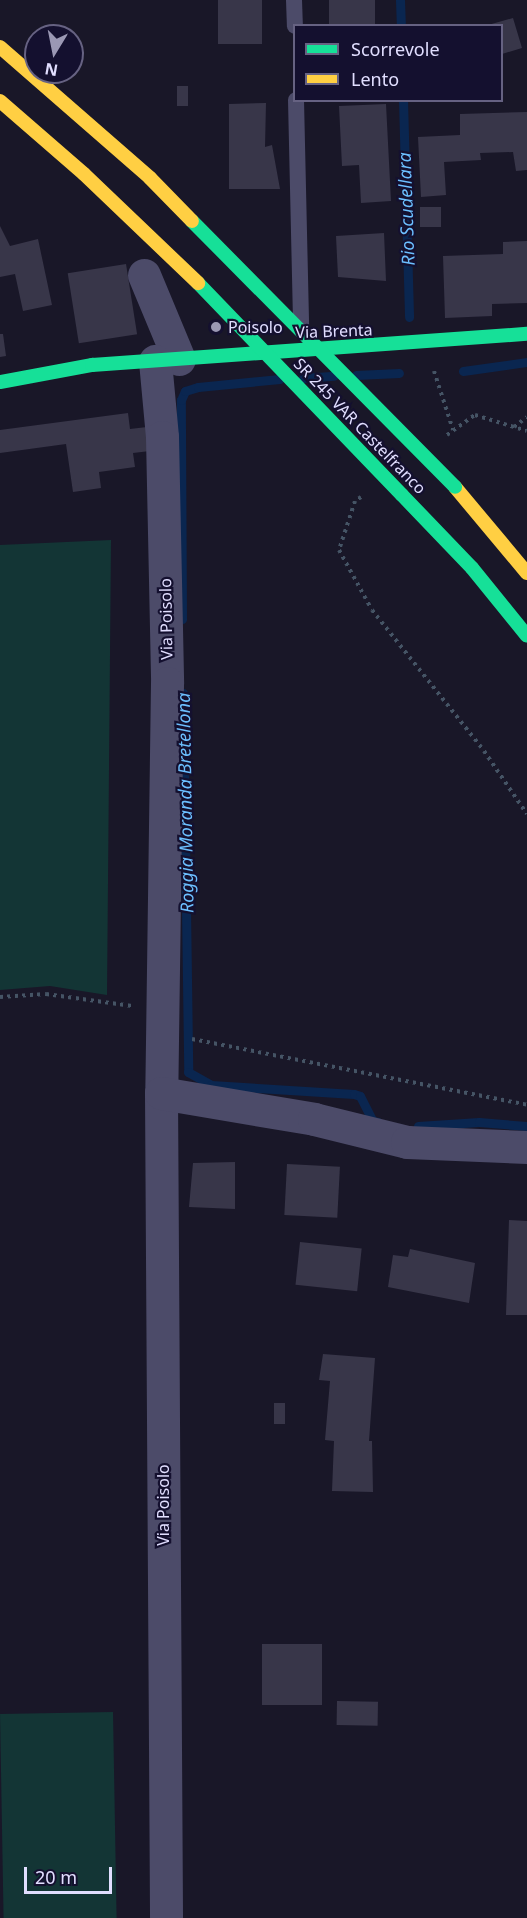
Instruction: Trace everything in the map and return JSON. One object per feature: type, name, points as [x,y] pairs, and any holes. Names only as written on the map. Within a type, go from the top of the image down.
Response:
[{"type":"main road","name":"SR 245 VAR Castelfranco","points":[[0,47],[158,186],[454,487],[527,573]]},
{"type":"main road","name":"SR 245 VAR Castelfranco","points":[[0,101],[84,174],[223,307],[472,568],[527,636]]},
{"type":"main road","name":"Via Brenta","points":[[0,382],[92,365],[527,334]]},
{"type":"street","name":"Via Poisolo","points":[[144,275],[167,360],[162,437],[167,683],[161,1093],[166,1918]]},
{"type":"street","points":[[161,1093],[314,1119],[407,1142],[527,1147]]},
{"type":"lane","points":[[294,0],[295,24]]},
{"type":"lane","points":[[296,102],[303,349]]},
{"type":"path","points":[[430,342],[434,375],[453,430]]},
{"type":"path","points":[[444,436],[475,415],[527,431]]},
{"type":"path","points":[[514,427],[527,417]]},
{"type":"path","points":[[364,495],[355,501],[339,550],[372,610],[484,752],[527,814]]},
{"type":"path","points":[[0,997],[46,994],[132,1006],[163,1004]]},
{"type":"path","points":[[196,1040],[527,1105]]},
{"type":"green space","points":[[111,540],[107,995],[50,986],[0,990],[0,545]]},
{"type":"green space","points":[[113,1712],[117,1918],[4,1918],[0,1714]]},
{"type":"building","points":[[218,0],[262,0],[262,44],[218,44]]},
{"type":"building","points":[[329,0],[375,0],[375,24],[329,24]]},
{"type":"building","points":[[513,18],[522,48],[503,54],[503,24],[492,24]]},
{"type":"building","points":[[177,86],[188,86],[188,106],[177,106]]},
{"type":"building","points":[[266,103],[265,147],[272,145],[280,189],[229,189],[229,104]]},
{"type":"building","points":[[386,104],[391,201],[361,203],[359,165],[342,166],[339,106]]},
{"type":"building","points":[[527,112],[527,170],[516,171],[513,152],[480,153],[481,160],[444,162],[446,195],[421,197],[418,137],[460,135],[460,114]]},
{"type":"building","points":[[420,207],[441,207],[441,227],[420,227]]},
{"type":"building","points":[[0,226],[10,246],[38,239],[52,305],[23,311],[15,274],[0,277]]},
{"type":"building","points":[[384,233],[386,281],[338,277],[336,236]]},
{"type":"building","points":[[527,241],[527,303],[492,304],[492,316],[445,318],[443,256],[503,254],[503,242]]},
{"type":"building","points":[[126,264],[137,334],[79,343],[68,273]]},
{"type":"building","points":[[0,334],[3,334],[6,356],[0,357]]},
{"type":"building","points":[[128,413],[130,429],[147,427],[150,451],[133,453],[135,467],[99,472],[101,488],[73,492],[66,444],[0,453],[0,430]]},
{"type":"building","points":[[235,1162],[235,1209],[189,1207],[193,1163]]},
{"type":"building","points":[[287,1164],[340,1167],[337,1218],[284,1215]]},
{"type":"building","points":[[509,1220],[527,1221],[527,1315],[506,1315]]},
{"type":"building","points":[[300,1242],[362,1248],[357,1291],[296,1285]]},
{"type":"building","points":[[410,1249],[475,1263],[469,1303],[388,1287],[393,1255],[408,1257]]},
{"type":"building","points":[[323,1354],[375,1358],[369,1441],[372,1441],[373,1492],[332,1491],[334,1441],[325,1440],[330,1381],[319,1380]]},
{"type":"building","points":[[274,1403],[285,1403],[285,1424],[274,1424]]},
{"type":"building","points":[[262,1644],[322,1644],[322,1705],[262,1705]]},
{"type":"building","points":[[337,1701],[378,1702],[378,1726],[337,1725]]},
{"type":"waterway","name":"Rio Scudellara","points":[[400,0],[401,24]]},
{"type":"waterway","name":"Rio Scudellara","points":[[403,102],[409,317]]},
{"type":"waterway","points":[[463,371],[527,362]]},
{"type":"waterway","name":"Roggia Moranda Bretellona","points":[[356,375],[399,373]]},
{"type":"waterway","name":"Roggia Moranda Bretellona","points":[[303,378],[334,376]]},
{"type":"waterway","name":"Roggia Moranda Bretellona","points":[[182,619],[181,400],[185,391],[198,387],[280,379]]},
{"type":"waterway","name":"Roggia Moranda Bretellona","points":[[183,693],[188,1072],[211,1085],[354,1094],[360,1096],[373,1121],[378,1122]]},
{"type":"waterway","name":"Roggia Moranda Bretellona","points":[[418,1126],[479,1122],[527,1126]]},
{"type":"traffic: fast","points":[[192,221],[455,487]]},
{"type":"traffic: fast","points":[[198,283],[402,495]]},
{"type":"traffic: fast","points":[[0,382],[92,365],[527,334]]},
{"type":"traffic: fast","points":[[402,495],[472,568],[527,636]]},
{"type":"traffic: slow","points":[[0,47],[150,178],[192,221]]},
{"type":"traffic: slow","points":[[0,101],[84,174],[198,283]]},
{"type":"traffic: slow","points":[[455,487],[527,573]]},
{"type":"place","name":"Poisolo","points":[[216,327]]}]
